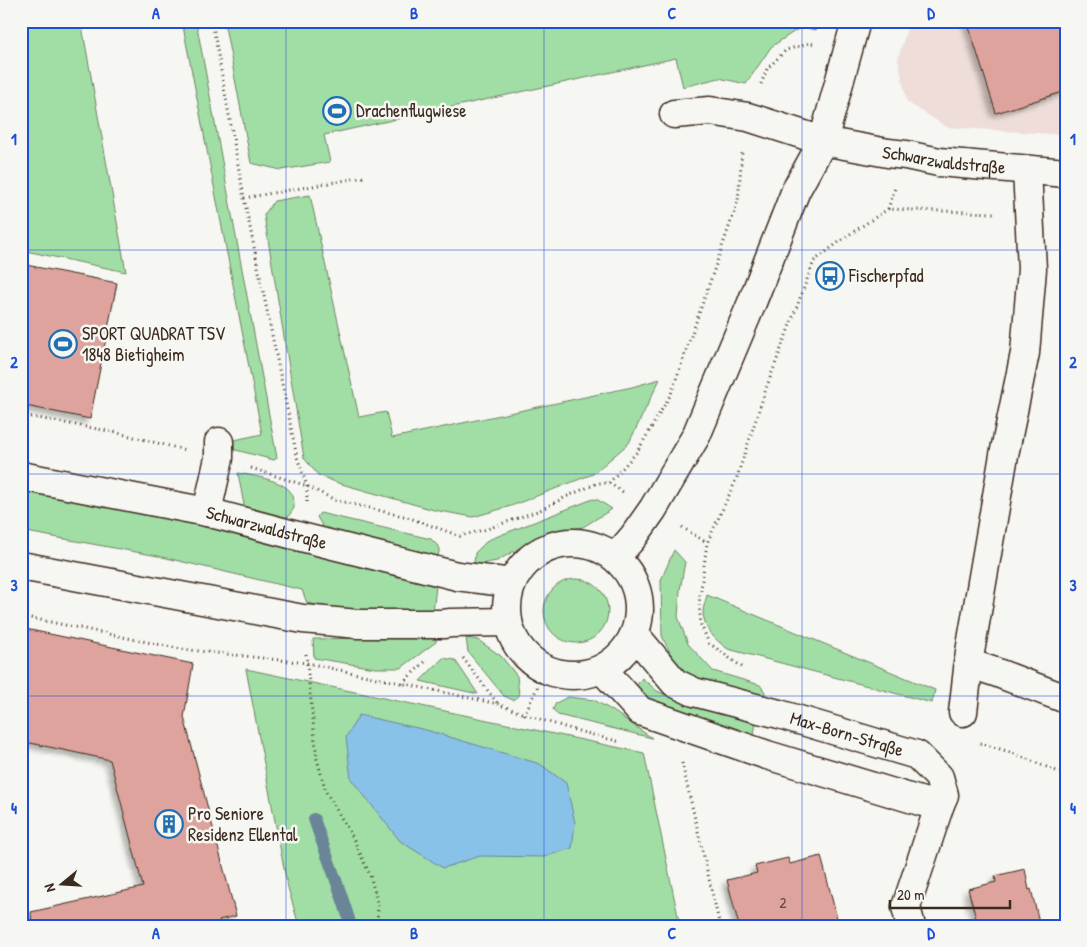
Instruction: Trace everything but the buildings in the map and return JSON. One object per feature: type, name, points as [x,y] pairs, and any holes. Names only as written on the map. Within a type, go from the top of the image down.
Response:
[{"type":"street","points":[[616,557],[653,509],[696,436],[751,305],[796,190],[823,141],[856,21]]},
{"type":"street","name":"Schwarzwaldstraße","points":[[674,114],[710,111],[748,117],[823,141],[939,162],[1066,173]]},
{"type":"street","points":[[963,712],[968,663],[1004,455],[1025,353],[1032,269],[1027,170]]},
{"type":"street","points":[[207,512],[219,450]]},
{"type":"street","name":"Schwarzwaldstraße","points":[[21,476],[207,512],[457,576],[512,583]]},
{"type":"street","points":[[570,542],[594,546],[616,557],[629,573],[638,593],[640,614],[635,635],[622,655],[602,669],[583,675],[563,675],[544,669],[527,657],[515,641],[508,622],[507,602],[512,583],[525,563],[546,548],[570,542]]},
{"type":"street","points":[[21,566],[303,619],[358,624],[508,622]]},
{"type":"street","name":"Max-Born-Straße","points":[[635,635],[676,683],[694,692],[779,714],[917,755],[939,777],[944,795],[906,907],[911,926]]},
{"type":"street","points":[[968,663],[1066,699]]},
{"type":"street","points":[[602,669],[640,711],[767,755],[924,802],[940,804]]},
{"type":"path","points":[[212,21],[244,198],[296,458],[307,486]]},
{"type":"path","points":[[21,415],[219,450],[307,486],[335,500],[407,517],[460,536],[487,529],[540,510],[598,483],[609,484],[637,452],[671,394],[738,201],[742,152],[748,117],[767,69],[786,50],[810,43],[848,51]]},
{"type":"path","points":[[244,198],[364,177]]},
{"type":"path","points":[[745,669],[709,643],[701,624],[699,604],[707,543],[736,480],[767,386],[814,261],[888,209],[1029,214]]},
{"type":"path","points":[[21,616],[181,649],[307,663],[498,704],[524,715],[544,669]]},
{"type":"path","points":[[460,654],[498,704]]},
{"type":"path","points":[[307,663],[317,759],[326,792],[352,836],[370,875],[378,905],[377,926]]},
{"type":"path","points":[[976,742],[1010,752],[1066,774]]},
{"type":"path","points":[[681,757],[720,926]]},
{"type":"shaded area","points":[[909,21],[1066,21],[1066,135],[947,127],[907,102],[898,59]]},
{"type":"green space","points":[[21,21],[96,21],[82,26],[126,272],[21,250]]},
{"type":"green space","points":[[182,21],[196,21],[277,458],[274,460],[232,449],[230,441],[262,434]]},
{"type":"green space","name":"Drachenflugwiese","points":[[224,21],[819,21],[816,30],[801,27],[771,47],[746,84],[719,78],[683,87],[676,58],[324,135],[330,162],[281,170],[251,163]]},
{"type":"green space","points":[[310,195],[359,417],[386,412],[392,438],[632,387],[660,379],[629,443],[593,474],[511,506],[473,517],[434,510],[338,483],[318,475],[304,458],[264,215],[274,201]]},
{"type":"green space","points":[[238,473],[277,482],[290,491],[293,496],[294,508],[288,517],[265,515],[244,505]]},
{"type":"green space","points":[[21,488],[192,522],[436,586],[433,613],[349,611],[307,603],[302,590],[158,556],[21,531]]},
{"type":"green space","points":[[593,499],[612,509],[583,527],[553,532],[533,540],[497,561],[474,565],[475,553],[488,540]]},
{"type":"green space","points":[[320,513],[431,539],[440,548],[437,559],[324,529],[317,517]]},
{"type":"green space","points":[[674,550],[685,562],[678,617],[688,644],[713,671],[760,685],[765,692],[764,701],[699,685],[675,663],[662,636],[661,580]]},
{"type":"green space","points":[[576,579],[588,582],[599,588],[605,599],[608,611],[605,623],[599,634],[588,640],[576,643],[564,640],[553,634],[547,623],[544,611],[547,599],[553,588],[564,582]]},
{"type":"green space","points":[[707,595],[935,690],[932,703],[728,649],[715,638],[706,624],[703,608]]},
{"type":"green space","points":[[436,637],[436,642],[401,668],[375,668],[314,658],[313,639]]},
{"type":"green space","points":[[466,638],[478,640],[501,656],[517,676],[519,696],[513,700],[504,696],[468,652]]},
{"type":"green space","points":[[443,658],[455,660],[478,694],[420,681]]},
{"type":"green space","points":[[246,669],[644,753],[680,926],[299,926],[287,884]]},
{"type":"green space","points":[[642,678],[657,691],[691,706],[756,721],[753,743],[669,714],[634,689]]},
{"type":"green space","points":[[568,697],[594,700],[652,738],[558,715],[553,709],[556,703]]},
{"type":"water","points":[[359,715],[426,730],[540,764],[566,783],[575,823],[572,848],[544,857],[480,856],[443,868],[400,841],[351,779],[346,737]]},
{"type":"waterway","points":[[314,819],[351,926]]},
{"type":"place","name":"Drachenflugwiese","points":[[337,111]]},
{"type":"place","name":"Fischerpfad","points":[[830,276]]},
{"type":"place","name":"SPORT QUADRAT TSV 1848 Bietigheim","points":[[63,344]]},
{"type":"place","name":"Pro Seniore Residenz Ellental","points":[[169,824]]}]
